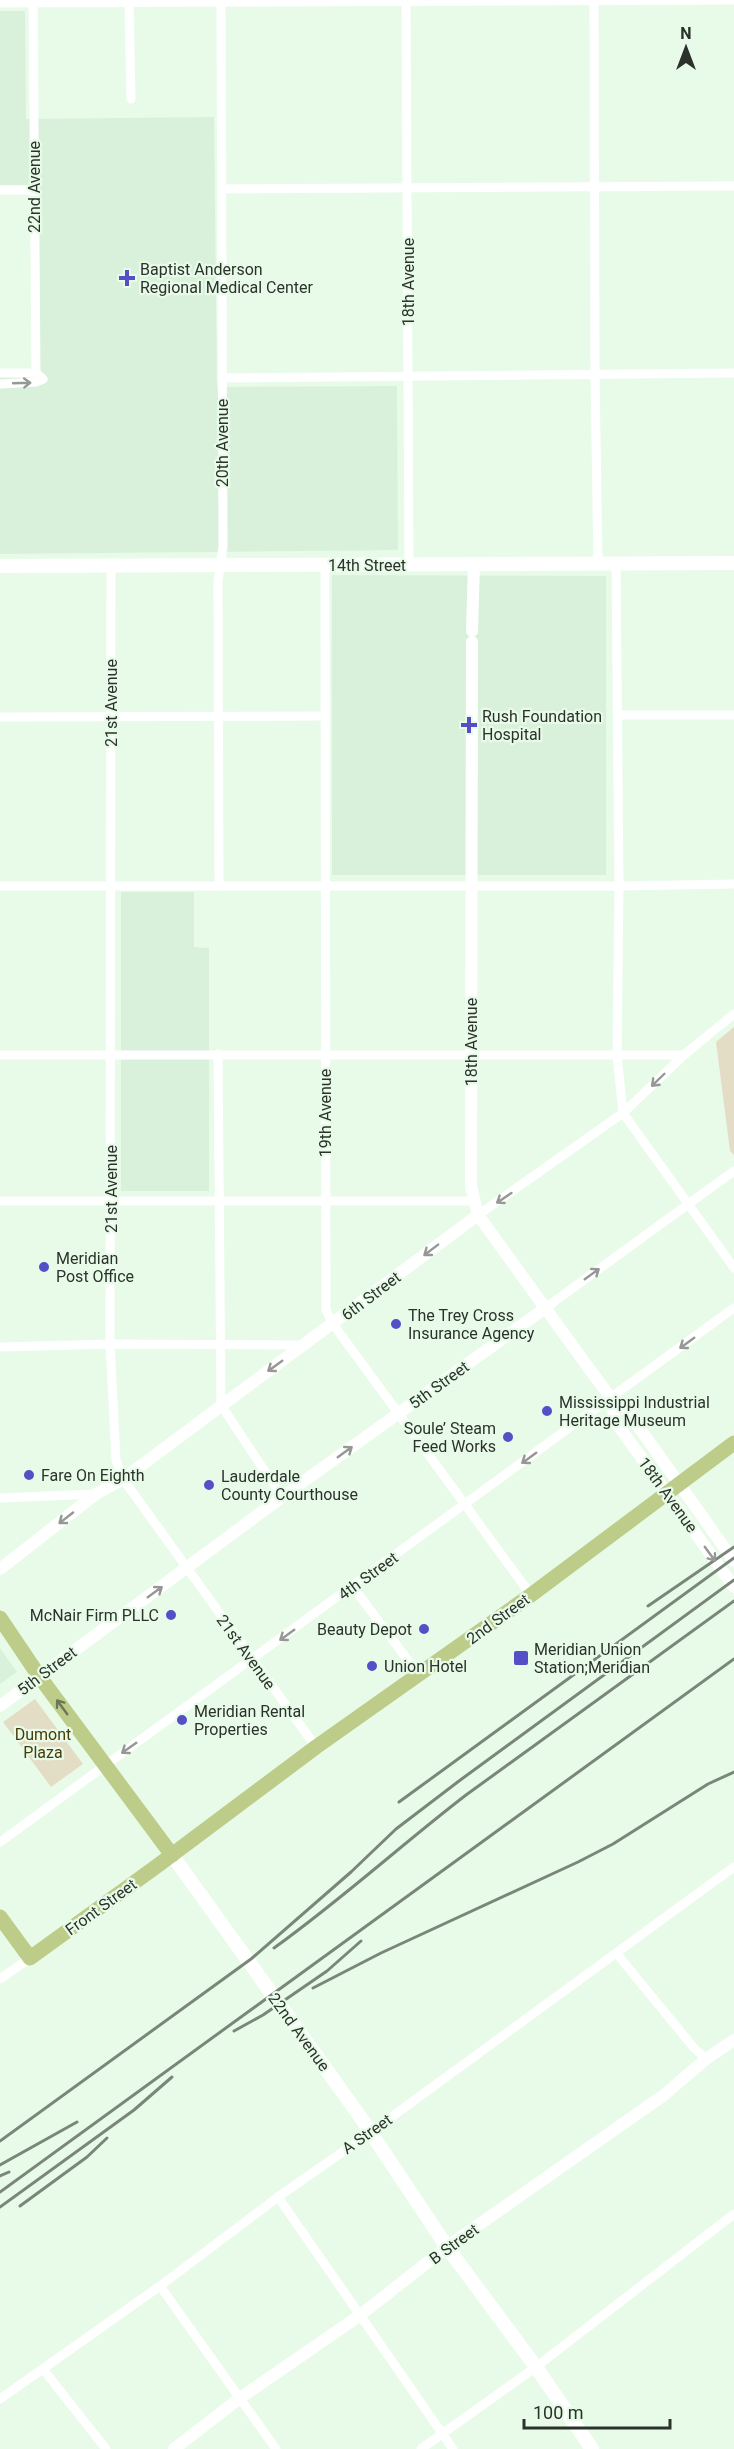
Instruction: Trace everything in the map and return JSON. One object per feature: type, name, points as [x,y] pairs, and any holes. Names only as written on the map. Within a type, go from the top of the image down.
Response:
[{"type":"main road","name":"14th Street","points":[[0,566],[734,563]]},
{"type":"main road","name":"2nd Street","points":[[172,1855],[316,1747],[531,1595],[734,1443]]},
{"type":"main road","name":"22nd Avenue","points":[[0,1618],[39,1676],[172,1855],[215,1918],[359,2115],[447,2247],[536,2367],[591,2449]]},
{"type":"main road","name":"Front Street","points":[[30,1958],[172,1855]]},
{"type":"main road","points":[[0,1917],[30,1958]]},
{"type":"street","points":[[0,3],[734,0]]},
{"type":"street","name":"18th Avenue","points":[[406,1],[409,565]]},
{"type":"street","points":[[594,1],[598,564]]},
{"type":"street","name":"22nd Avenue","points":[[33,2],[39,376]]},
{"type":"street","name":"20th Avenue","points":[[219,886],[218,581],[223,547],[221,2]]},
{"type":"street","points":[[129,3],[131,99]]},
{"type":"street","points":[[222,189],[734,186]]},
{"type":"street","points":[[0,190],[35,190]]},
{"type":"street","points":[[0,373],[39,376],[36,382],[0,384]]},
{"type":"street","points":[[222,378],[734,373]]},
{"type":"street","name":"18th Avenue","points":[[474,564],[471,1186],[478,1215],[544,1309],[611,1398],[628,1412],[734,1562]]},
{"type":"street","points":[[616,564],[619,886],[617,1055],[622,1113],[734,1268]]},
{"type":"street","name":"19th Avenue","points":[[325,565],[326,1310],[333,1324],[531,1595]]},
{"type":"street","name":"21st Avenue","points":[[111,566],[111,1344],[116,1460],[123,1479],[186,1570],[316,1747]]},
{"type":"street","points":[[618,715],[734,715]]},
{"type":"street","points":[[0,717],[325,716]]},
{"type":"street","points":[[0,886],[734,884]]},
{"type":"street","name":"6th Street","points":[[0,1569],[96,1494],[123,1479],[478,1215],[622,1113],[684,1054],[734,1014]]},
{"type":"street","points":[[218,1054],[221,1405],[282,1497]]},
{"type":"street","points":[[0,1055],[684,1054]]},
{"type":"street","name":"5th Street","points":[[0,1706],[282,1497],[734,1171]]},
{"type":"street","points":[[0,1201],[475,1201]]},
{"type":"street","name":"4th Street","points":[[0,1842],[734,1308]]},
{"type":"street","points":[[0,1347],[111,1344],[304,1345]]},
{"type":"street","name":"18th Avenue","points":[[611,1398],[615,1421],[734,1587]]},
{"type":"street","points":[[0,1498],[96,1494]]},
{"type":"street","points":[[353,1587],[419,1675]]},
{"type":"street","name":"A Street","points":[[0,2399],[160,2286],[278,2197],[617,1954],[734,1867]]},
{"type":"street","points":[[617,1954],[694,2048],[706,2059]]},
{"type":"street","points":[[0,1979],[30,1958]]},
{"type":"street","name":"B Street","points":[[174,2449],[240,2398],[359,2316],[447,2247],[664,2095],[706,2059],[734,2040]]},
{"type":"street","points":[[278,2197],[453,2449]]},
{"type":"street","points":[[421,2449],[536,2367],[734,2214]]},
{"type":"street","points":[[160,2286],[276,2449]]},
{"type":"street","points":[[43,2369],[106,2449]]},
{"type":"shaded area","name":"Baptist Anderson Regional Medical Center","points":[[0,11],[25,11],[26,119],[214,117],[217,387],[397,386],[398,550],[0,554],[0,371],[40,371],[38,185],[0,185]]},
{"type":"shaded area","name":"Rush Foundation Hospital","points":[[332,575],[606,576],[606,875],[332,875]]},
{"type":"shaded area","points":[[121,892],[194,892],[194,947],[209,948],[209,1191],[121,1191]]},
{"type":"shaded area","points":[[0,1648],[17,1672],[0,1684]]},
{"type":"green space","points":[[734,1027],[734,1155],[730,1151],[716,1042]]},
{"type":"green space","name":"Dumont Plaza","points":[[35,1699],[83,1764],[51,1787],[3,1722]]},
{"type":"railway","points":[[648,1606],[734,1547]]},
{"type":"railway","points":[[399,1802],[734,1558]]},
{"type":"railway","points":[[0,2141],[251,1959],[351,1872],[396,1829],[734,1580]]},
{"type":"railway","points":[[274,1948],[466,1795],[734,1601]]},
{"type":"railway","points":[[0,2192],[734,1659]]},
{"type":"railway","points":[[313,1988],[381,1953],[578,1862],[613,1844],[708,1784],[734,1772]]},
{"type":"railway","points":[[234,2031],[263,2015],[327,1971],[361,1941]]},
{"type":"railway","points":[[0,2207],[134,2110],[172,2077]]},
{"type":"railway","points":[[0,2165],[77,2122]]},
{"type":"railway","points":[[20,2206],[87,2157],[107,2138]]},
{"type":"railway","points":[[0,2176],[9,2172]]},
{"type":"place","name":"Baptist Anderson Regional Medical Center","points":[[127,278]]},
{"type":"place","name":"Rush Foundation Hospital","points":[[469,725]]},
{"type":"place","name":"Meridian Post Office","points":[[44,1267]]},
{"type":"place","name":"The Trey Cross Insurance Agency","points":[[396,1324]]},
{"type":"place","name":"Mississippi Industrial Heritage Museum","points":[[547,1411]]},
{"type":"place","name":"Soule’ Steam Feed Works","points":[[508,1437]]},
{"type":"place","name":"Fare On Eighth","points":[[29,1475]]},
{"type":"place","name":"Lauderdale County Courthouse","points":[[209,1485]]},
{"type":"place","name":"McNair Firm PLLC","points":[[171,1615]]},
{"type":"place","name":"Beauty Depot","points":[[424,1629]]},
{"type":"place","name":"Meridian Union Station;Meridian","points":[[521,1658]]},
{"type":"place","name":"Union Hotel","points":[[372,1666]]},
{"type":"place","name":"Meridian Rental Properties","points":[[182,1720]]}]
